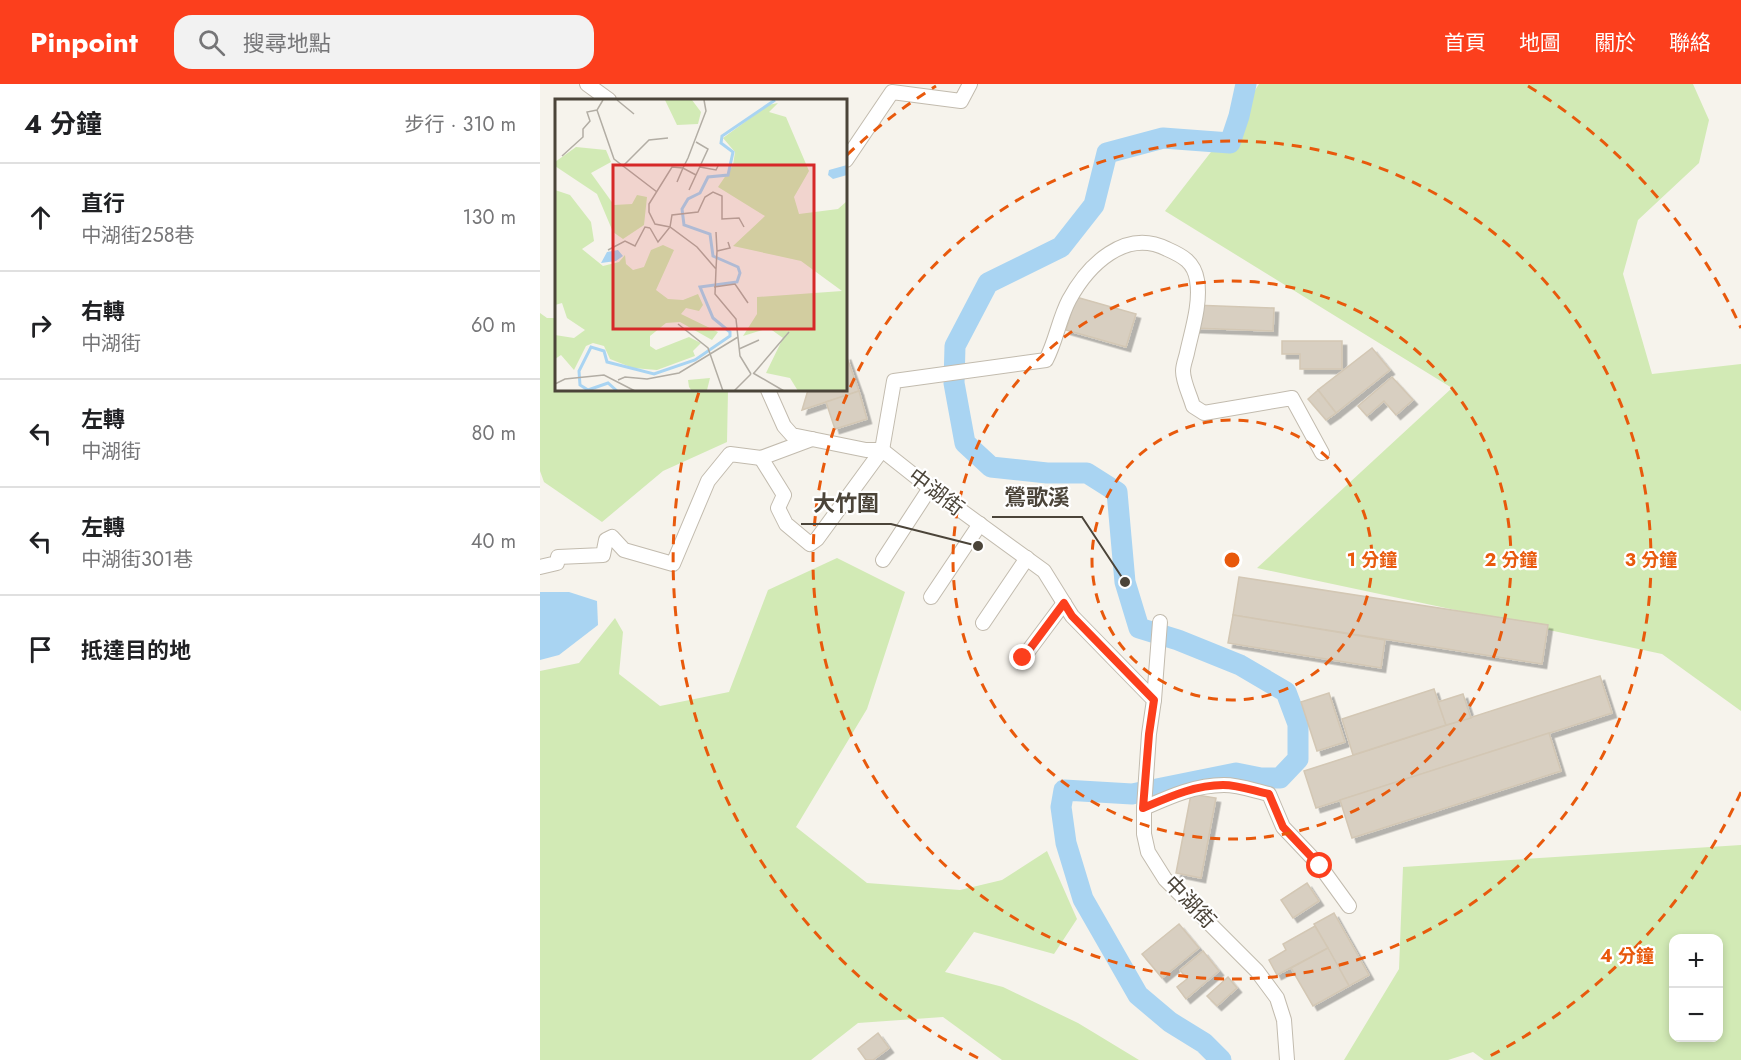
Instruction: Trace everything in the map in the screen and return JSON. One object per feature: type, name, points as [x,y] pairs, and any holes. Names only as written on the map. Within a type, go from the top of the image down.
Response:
[{"type":"street","points":[[587,84],[608,99]]},
{"type":"street","points":[[848,157],[892,92],[962,101],[970,84]]},
{"type":"street","points":[[761,458],[784,495],[778,508],[786,524],[810,544],[817,539],[882,450],[894,381],[1046,360],[1068,302],[1089,271],[1117,249],[1135,242],[1162,246],[1185,257],[1194,268],[1197,282],[1195,314],[1183,371],[1193,406],[1204,413],[1292,398],[1322,453]]},
{"type":"street","points":[[769,392],[784,426],[792,435],[866,450],[882,450]]},
{"type":"street","points":[[540,567],[557,563],[558,557],[603,555],[606,540],[612,537],[624,550],[673,564],[708,481],[730,454],[761,458],[812,440]]},
{"type":"street","name":"中湖街","points":[[882,450],[1044,571],[1072,616],[1154,700],[1144,804],[1144,834],[1148,852],[1165,879],[1257,971],[1277,998],[1284,1020],[1287,1060]]},
{"type":"street","points":[[883,560],[930,488]]},
{"type":"street","points":[[932,597],[980,524]]},
{"type":"street","points":[[983,623],[1027,558]]},
{"type":"street","points":[[1023,658],[1064,603]]},
{"type":"street","points":[[1154,700],[1160,622]]},
{"type":"street","points":[[1144,804],[1196,788],[1224,785],[1269,794],[1283,827],[1320,866],[1348,906]]},
{"type":"green space","points":[[1259,84],[1693,84],[1709,120],[1699,163],[1638,220],[1623,274],[1652,374],[1741,364],[1741,711],[1662,654],[1257,568],[1452,388],[1165,211],[1239,116]]},
{"type":"green space","points":[[540,313],[547,318],[555,318],[555,392],[728,392],[727,442],[663,471],[602,522],[544,482],[540,471]]},
{"type":"green space","points":[[837,558],[905,592],[867,709],[796,827],[867,883],[960,890],[1002,880],[1047,851],[1077,919],[1054,954],[974,932],[945,972],[1003,987],[1078,1023],[1139,1060],[1002,1060],[943,1017],[858,1023],[811,1060],[540,1060],[540,671],[579,663],[615,618],[623,632],[619,674],[660,706],[729,692],[768,590]]},
{"type":"green space","points":[[1741,845],[1741,1060],[1484,1060],[1473,1052],[1448,1060],[1344,1060],[1399,969],[1403,867]]},
{"type":"water","points":[[540,592],[569,592],[597,601],[598,625],[559,655],[540,660]]},
{"type":"building","points":[[1076,297],[1136,314],[1126,347],[1066,330]]},
{"type":"building","points":[[1193,305],[1274,308],[1273,331],[1192,328]]},
{"type":"building","points":[[1282,341],[1342,341],[1342,369],[1300,369],[1300,354],[1282,354]]},
{"type":"building","points":[[1372,348],[1390,370],[1336,413],[1318,390]]},
{"type":"building","points":[[848,361],[859,391],[802,410],[807,392],[848,392]]},
{"type":"building","points":[[1392,377],[1413,400],[1396,415],[1384,401],[1367,416],[1358,406]]},
{"type":"building","points":[[1318,390],[1336,413],[1326,420],[1308,399]]},
{"type":"building","points":[[859,391],[867,419],[835,429],[826,402]]},
{"type":"building","points":[[1239,577],[1548,625],[1542,664],[1233,615]]},
{"type":"building","points":[[1233,615],[1385,640],[1381,668],[1228,643]]},
{"type":"building","points":[[1600,676],[1612,713],[1316,808],[1304,771]]},
{"type":"building","points":[[1434,689],[1446,725],[1353,755],[1342,719]]},
{"type":"building","points":[[1329,693],[1345,742],[1317,751],[1301,702]]},
{"type":"building","points":[[1463,694],[1471,718],[1446,725],[1438,702]]},
{"type":"building","points":[[1549,733],[1561,771],[1352,838],[1340,800]]},
{"type":"building","points":[[1191,794],[1216,798],[1201,878],[1176,873]]},
{"type":"building","points":[[1307,883],[1319,901],[1293,918],[1281,900]]},
{"type":"building","points":[[1334,913],[1369,975],[1349,986],[1314,924]]},
{"type":"building","points":[[1179,924],[1199,948],[1162,978],[1142,954]]},
{"type":"building","points":[[1315,926],[1328,948],[1277,975],[1269,960],[1286,950],[1283,944]]},
{"type":"building","points":[[1328,948],[1349,986],[1313,1006],[1291,968]]},
{"type":"building","points":[[1203,951],[1219,971],[1186,999],[1177,987],[1187,979],[1180,970]]},
{"type":"building","points":[[1228,977],[1237,988],[1217,1006],[1207,996]]},
{"type":"building","points":[[878,1033],[889,1048],[873,1060],[866,1060],[858,1049]]},
{"type":"waterway","points":[[1221,1060],[1204,1043],[1170,1022],[1138,995],[1083,899],[1066,843],[1061,807],[1064,790],[1132,794],[1236,773],[1261,778],[1280,778],[1298,759],[1298,724],[1286,692],[1240,665],[1178,640],[1139,628],[1125,582],[1117,492],[1087,473],[1047,473],[991,467],[965,443],[954,383],[955,346],[988,283],[1061,247],[1094,205],[1107,153],[1163,138],[1230,143],[1246,84]]},
{"type":"place","name":"大竹圍","points":[[978,546]]},
{"type":"place","name":"鶯歌溪","points":[[1125,582]]},
{"type":"route","points":[[1023,658],[1064,603],[1072,616],[1154,700],[1143,808],[1167,797],[1196,788],[1224,785],[1269,794],[1283,827],[1320,866]]}]
